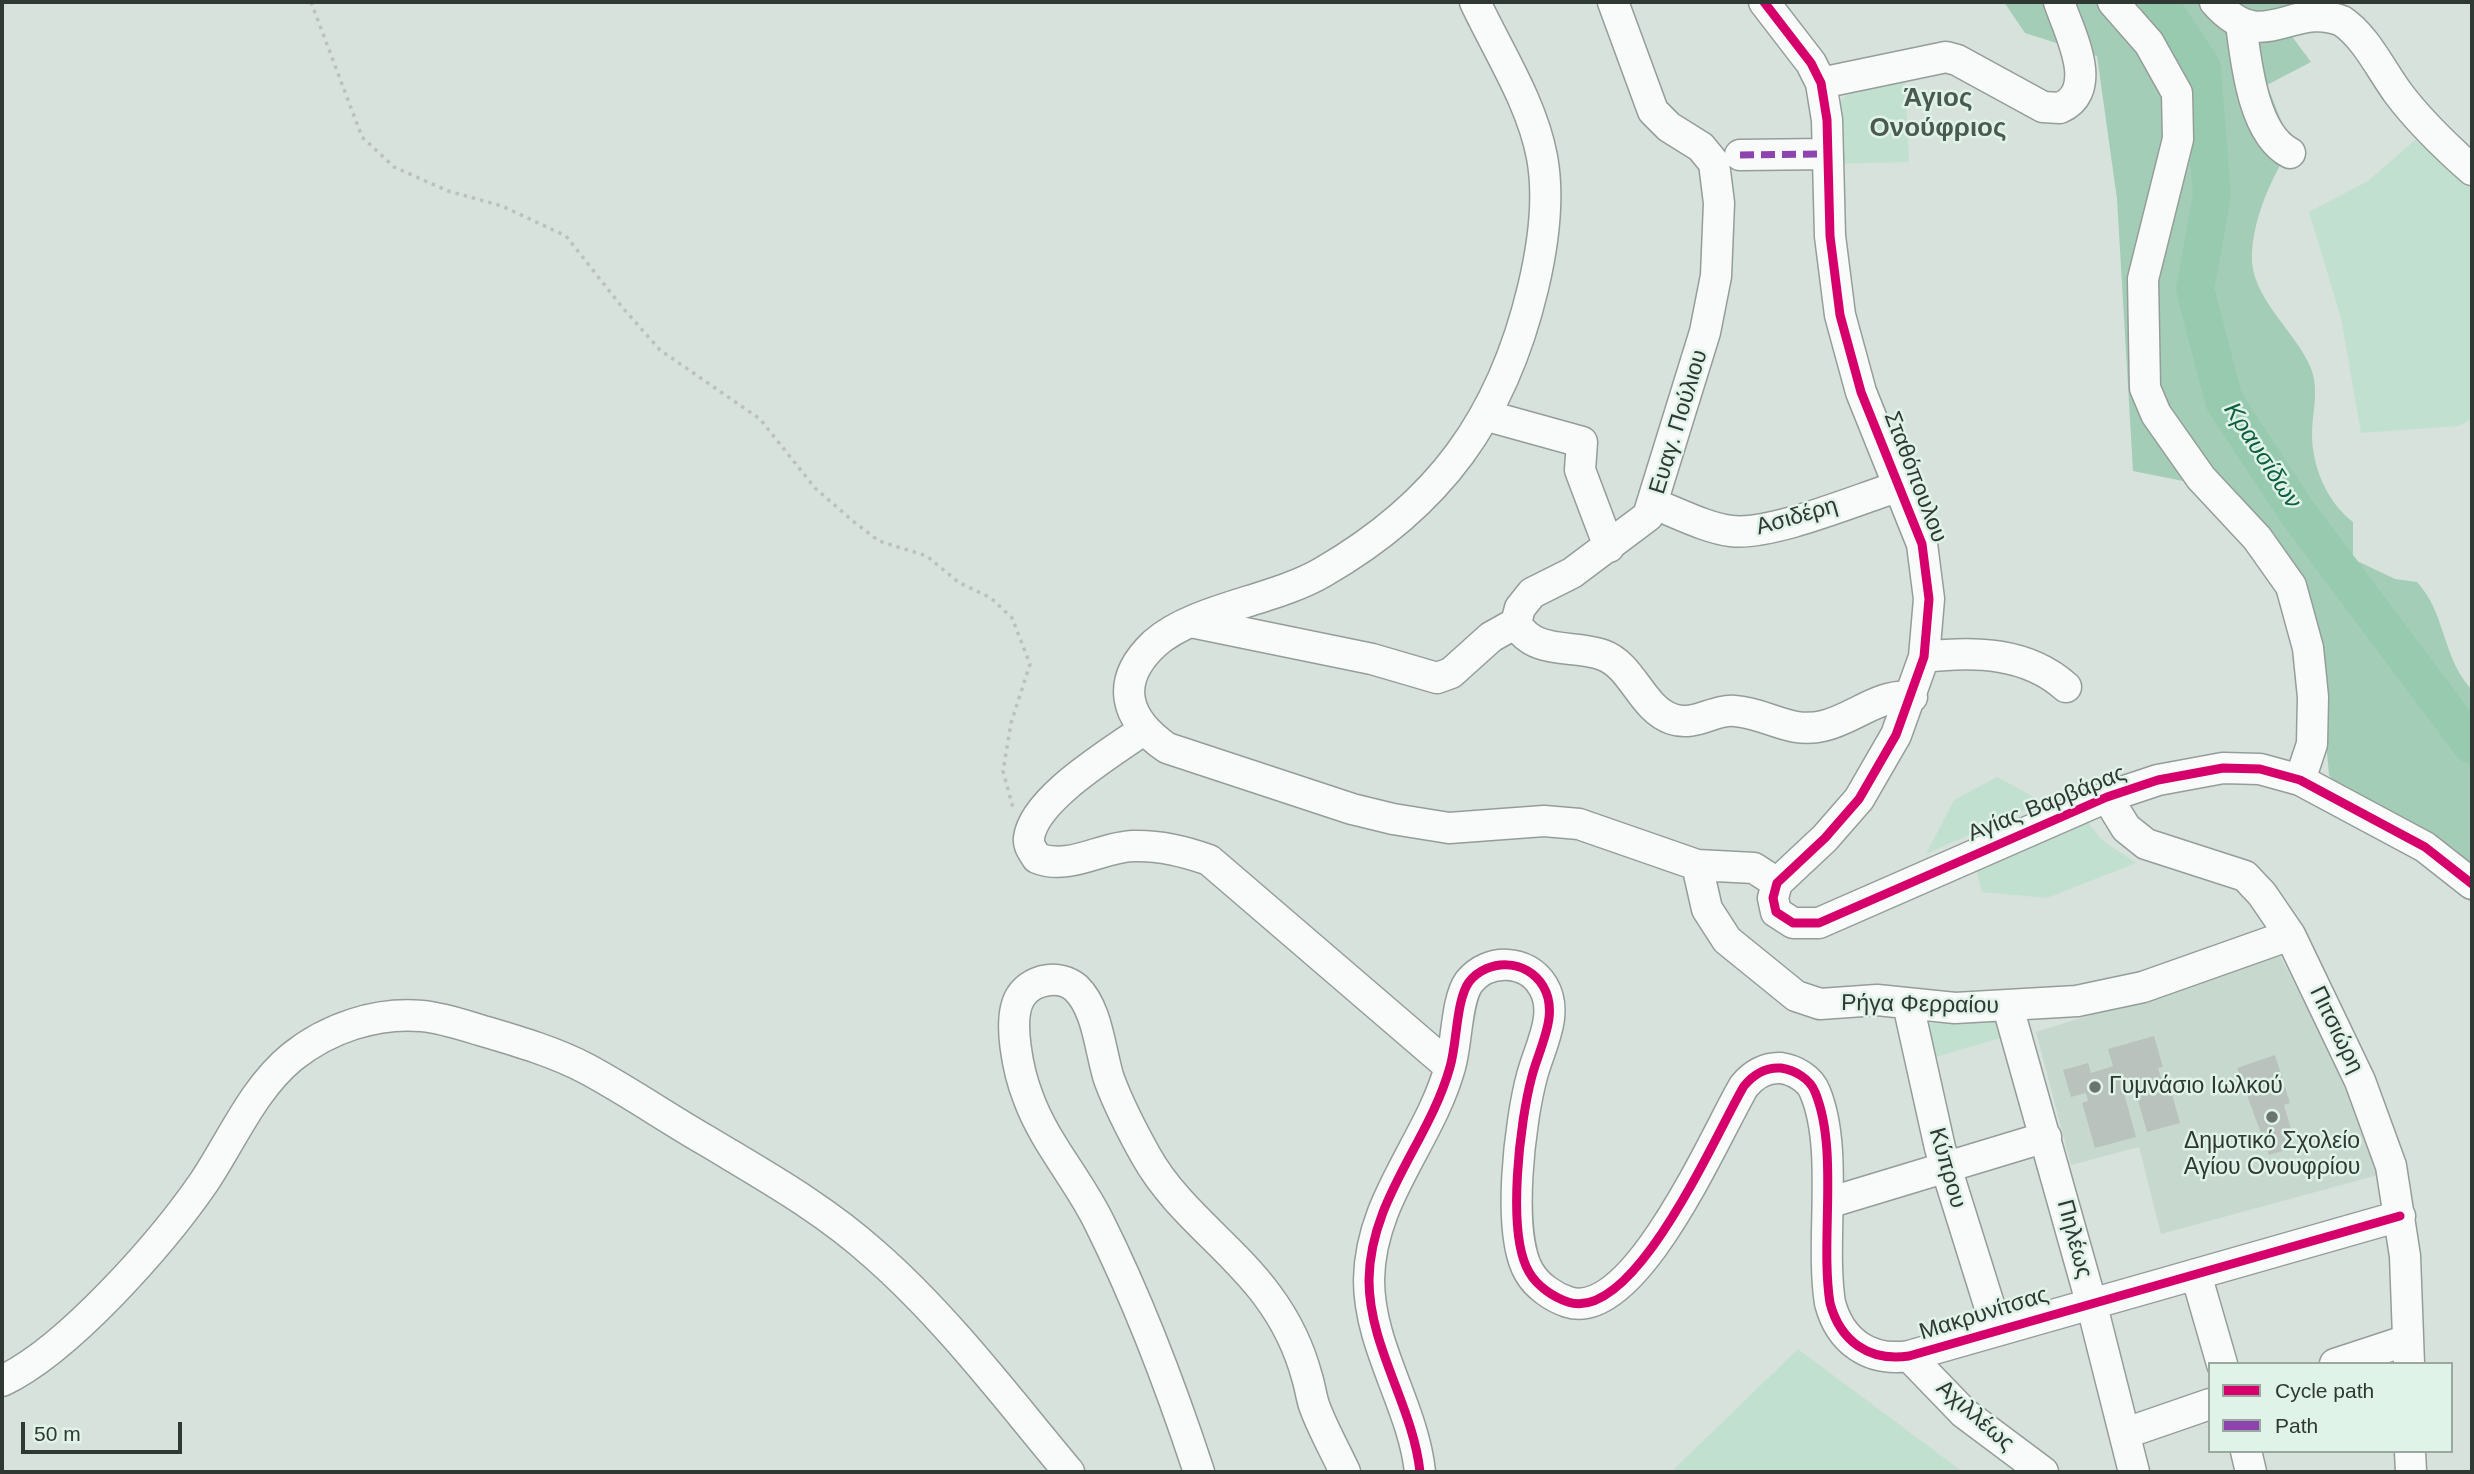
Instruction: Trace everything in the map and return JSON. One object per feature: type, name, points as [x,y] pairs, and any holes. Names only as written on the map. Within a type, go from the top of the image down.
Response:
[{"type":"street","points":[[1475,2],[1537,135],[1545,181],[1543,233],[1529,306],[1510,366],[1488,416],[1454,463],[1437,481],[1403,516],[1353,555],[1286,591],[1191,622],[1156,643],[1140,660],[1130,680],[1128,699],[1134,718],[1143,730],[1167,748],[1352,809],[1449,828],[1544,821],[1579,824],[1697,865],[1749,866],[1777,883]]},
{"type":"street","name":"Ευαγ. Πούλιου","points":[[1516,623],[1520,608],[1532,593],[1572,573],[1639,526],[1654,504],[1705,332],[1716,276],[1719,185],[1714,163],[1708,154],[1669,127],[1653,111],[1612,2]]},
{"type":"street","points":[[1764,2],[1811,63],[1821,83],[1946,57],[1957,60],[2043,107],[2060,108],[2076,98],[2081,82],[2059,2]]},
{"type":"street","points":[[2113,2],[2149,43],[2177,93],[2178,139],[2143,279],[2141,309],[2145,388],[2156,414],[2201,478],[2257,538],[2280,567],[2294,594],[2308,648],[2313,698],[2312,744],[2300,780]]},
{"type":"street","points":[[2233,11],[2261,117],[2275,144],[2290,153]]},
{"type":"street","points":[[2233,11],[2257,25],[2287,15],[2310,12],[2342,20],[2416,114],[2472,170]]},
{"type":"street","name":"Σταθόπουλου","points":[[1777,883],[1825,838],[1865,790],[1884,759],[1912,697],[1924,657],[1928,624],[1927,570],[1916,525],[1861,392],[1840,315],[1830,236],[1821,83]]},
{"type":"street","points":[[1740,155],[1827,154]]},
{"type":"street","points":[[1488,416],[1582,442],[1580,470],[1609,547]]},
{"type":"street","name":"Ασιδέρη","points":[[1654,504],[1728,531],[1743,532],[1776,526],[1900,486]]},
{"type":"street","points":[[1191,622],[1372,659],[1437,678],[1451,673],[1491,637],[1516,623],[1526,636],[1538,643],[1612,659],[1654,707],[1679,721],[1696,721],[1719,712],[1736,710],[1787,727],[1808,729],[1835,723],[1889,697],[1912,697]]},
{"type":"street","points":[[1924,657],[1956,653],[2022,661],[2044,670],[2066,687]]},
{"type":"street","points":[[1143,730],[1072,781],[1044,808],[1029,838],[1030,848],[1037,858],[1058,863],[1131,846],[1172,849],[1209,860],[1450,1066],[1435,1108],[1383,1208],[1375,1234],[1370,1270],[1374,1318],[1410,1425],[1420,1472]]},
{"type":"street","name":"Αγίας Βαρβάρας","points":[[1777,883],[1773,898],[1779,916],[1793,923],[1819,923],[2107,797],[2158,780],[2206,769],[2260,769],[2300,780],[2425,847],[2472,884]]},
{"type":"street","name":"Πιτσιώρη","points":[[2107,797],[2126,828],[2146,844],[2245,876],[2262,894],[2290,935],[2375,1116],[2391,1166],[2400,1216],[2408,1352]]},
{"type":"street","name":"Ρήγα Φερραίου","points":[[1697,865],[1704,899],[1721,934],[1743,956],[1796,996],[1820,1004],[1862,1000],[1939,1008],[2008,1007],[2077,1001],[2129,990],[2290,935]]},
{"type":"street","name":"Μακρυνίτσας","points":[[1450,1066],[1463,996],[1467,985],[1478,973],[1497,965],[1513,965],[1530,972],[1540,980],[1550,1009],[1532,1075],[1521,1139],[1518,1238],[1529,1273],[1551,1295],[1575,1304],[1604,1297],[1644,1259],[1667,1225],[1747,1082],[1758,1073],[1775,1068],[1800,1074],[1815,1090],[1823,1121],[1828,1203],[1828,1283],[1838,1325],[1861,1349],[1887,1357],[1909,1356],[2400,1216]]},
{"type":"street","points":[[1199,1472],[1137,1304],[1098,1219],[1036,1117],[1025,1088],[1014,1021],[1019,998],[1031,985],[1045,979],[1062,980],[1074,986],[1086,1000],[1118,1101],[1148,1161],[1181,1202],[1256,1281],[1279,1313],[1300,1354],[1313,1403],[1345,1472]]},
{"type":"street","name":"Κύπρου","points":[[1908,1004],[1945,1167],[1997,1330]]},
{"type":"street","name":"Πηλέως","points":[[2008,1007],[2091,1302],[2134,1472]]},
{"type":"street","points":[[2,1381],[20,1373],[52,1349],[138,1263],[204,1182],[267,1082],[291,1058],[314,1041],[373,1018],[422,1016],[499,1035],[586,1068],[808,1201],[876,1255],[920,1300],[968,1351],[1069,1472]]},
{"type":"street","points":[[1828,1203],[2046,1137]]},
{"type":"street","points":[[2196,1274],[2221,1362]]},
{"type":"street","points":[[2347,1362],[2408,1352]]},
{"type":"street","name":"Αχιλλέως","points":[[1909,1356],[1964,1413],[2043,1472]]},
{"type":"street","points":[[2126,1433],[2208,1405]]},
{"type":"street","points":[[2246,1453],[2251,1472]]},
{"type":"street","points":[[2410,1453],[2411,1472]]},
{"type":"path","points":[[311,2],[362,137],[394,167],[448,191],[502,206],[566,236],[660,350],[760,419],[815,488],[879,541],[927,556],[958,582],[991,598],[1012,618],[1030,664],[1011,723],[1003,771],[1011,806],[1029,838]]},
{"type":"shaded area","points":[[1905,79],[1909,162],[1829,164],[1834,122],[1843,99],[1851,92]]},
{"type":"shaded area","points":[[2415,140],[2472,179],[2472,419],[2459,426],[2361,433],[2341,318],[2309,212],[2368,181]]},
{"type":"shaded area","points":[[1997,777],[2043,802],[1926,854],[1954,800]]},
{"type":"shaded area","points":[[2087,821],[2102,840],[2136,863],[2047,898],[1982,892],[1975,866]]},
{"type":"shaded area","points":[[2280,956],[2354,1098],[2382,1174],[2161,1234],[2139,1147],[2071,1165],[2036,1032]]},
{"type":"shaded area","points":[[2000,1019],[2004,1037],[1932,1058],[1925,1024]]},
{"type":"shaded area","points":[[1798,1349],[1963,1472],[1671,1472]]},
{"type":"green space","points":[[2004,2],[2305,2],[2288,31],[2311,62],[2267,85],[2291,145],[2260,211],[2253,239],[2253,270],[2266,300],[2296,342],[2312,371],[2315,387],[2312,434],[2315,459],[2329,494],[2353,522],[2353,559],[2395,579],[2417,582],[2434,608],[2455,663],[2472,690],[2472,874],[2338,788],[2329,775],[2319,665],[2218,488],[2133,471],[2117,199],[2097,56],[2025,33]]},
{"type":"building","name":"Γυμνάσιο Ιωλκού","points":[[2154,1036],[2163,1067],[2158,1068],[2161,1078],[2167,1076],[2180,1123],[2147,1132],[2132,1079],[2121,1082],[2136,1137],[2095,1148],[2082,1103],[2088,1101],[2086,1093],[2071,1097],[2063,1070],[2088,1063],[2091,1073],[2113,1066],[2108,1049]]},
{"type":"building","name":"Δημοτικό Σχολείο Αγίου Ονουφρίου","points":[[2275,1055],[2290,1103],[2284,1105],[2291,1129],[2283,1132],[2289,1149],[2269,1155],[2237,1068]]},
{"type":"waterway","name":"Κραυσίδων","points":[[2159,2],[2202,68],[2212,196],[2195,289],[2224,401],[2297,512],[2472,745]]},
{"type":"marked path","points":[[1740,155],[1827,154]]},
{"type":"cycle path","points":[[1764,2],[1811,63],[1821,83],[1827,120],[1830,236],[1840,315],[1861,392],[1922,544],[1929,599],[1924,657],[1896,735],[1859,799],[1825,838],[1777,883],[1773,898],[1776,912],[1793,923],[1819,923],[2107,797],[2158,780],[2223,768],[2260,769],[2300,780],[2425,847],[2472,884]]},
{"type":"cycle path","points":[[1420,1472],[1409,1424],[1376,1329],[1369,1280],[1372,1251],[1379,1223],[1390,1197],[1441,1094],[1450,1067],[1465,990],[1477,974],[1497,966],[1507,965],[1527,971],[1536,977],[1548,997],[1549,1019],[1527,1095],[1523,1120],[1517,1176],[1518,1231],[1522,1254],[1532,1277],[1546,1290],[1568,1302],[1594,1301],[1620,1284],[1646,1256],[1694,1181],[1744,1086],[1760,1072],[1775,1068],[1792,1071],[1806,1079],[1813,1087],[1822,1115],[1828,1167],[1827,1278],[1830,1303],[1841,1328],[1849,1338],[1858,1346],[1881,1356],[1909,1356],[2400,1216]]},
{"type":"place","name":"Γυμνάσιο Ιωλκού","points":[[2095,1087]]},
{"type":"place","name":"Δημοτικό Σχολείο Αγίου Ονουφρίου","points":[[2272,1117]]},
{"type":"district","name":"Άγιος Ονούφριος","points":[[1938,114]]}]
